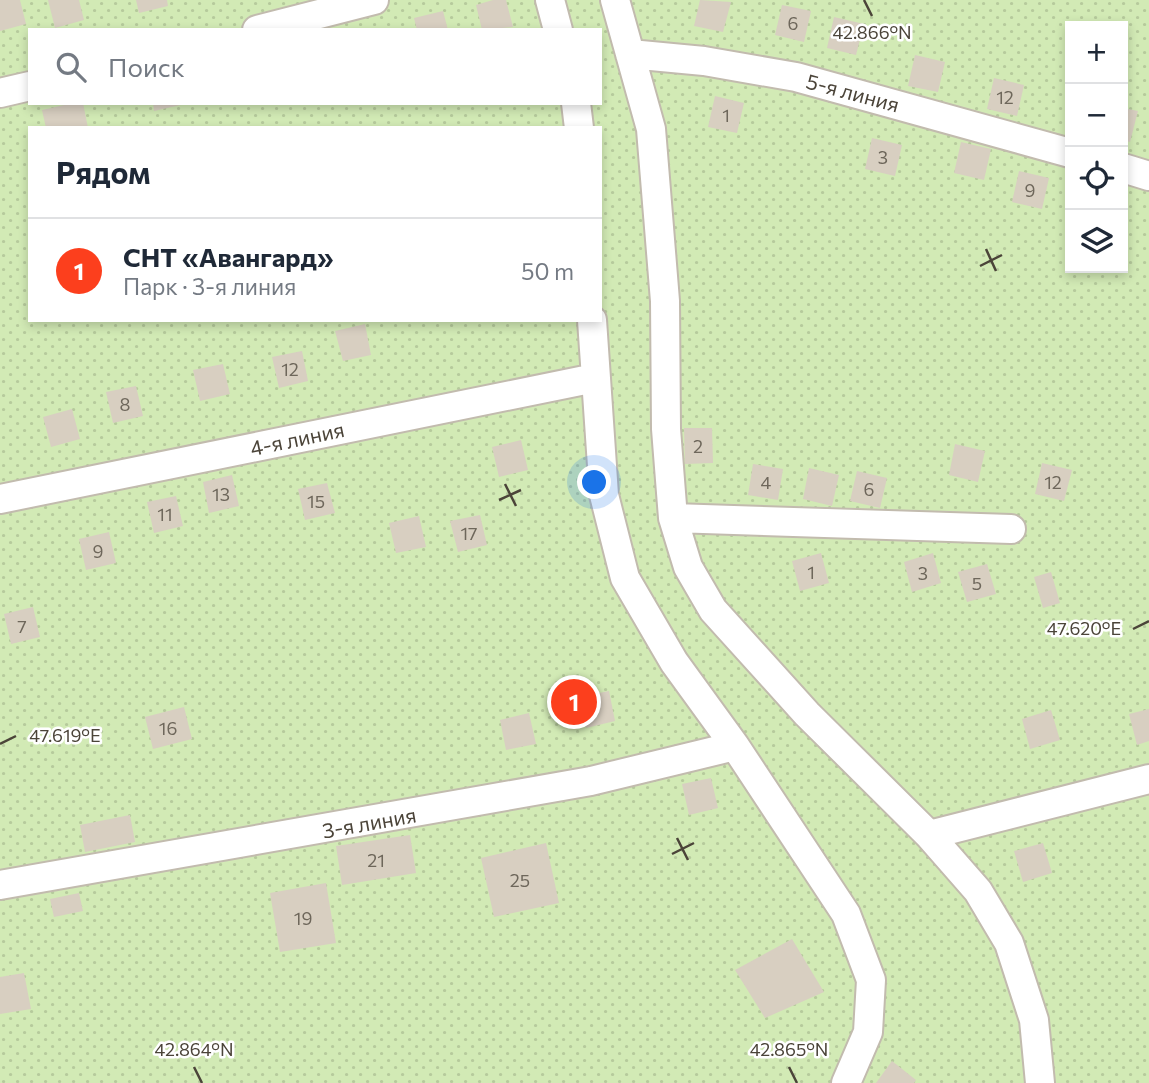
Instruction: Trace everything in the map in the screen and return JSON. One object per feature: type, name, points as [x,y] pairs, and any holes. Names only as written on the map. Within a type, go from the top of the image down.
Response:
[{"type":"street","points":[[265,28],[374,0]]},
{"type":"street","points":[[550,0],[557,28]]},
{"type":"street","points":[[615,0],[652,129],[665,301],[666,429],[673,518],[688,568],[713,610],[807,715],[929,835],[978,891],[1009,943],[1034,1020],[1040,1083]]},
{"type":"street","name":"5-я линия","points":[[630,54],[704,61],[796,77],[1065,152]]},
{"type":"street","points":[[0,93],[28,86]]},
{"type":"street","points":[[576,105],[579,126]]},
{"type":"street","points":[[1128,170],[1149,176]]},
{"type":"street","points":[[592,322],[604,495],[625,578],[674,663],[735,746],[846,914],[871,980],[868,1031],[846,1083]]},
{"type":"street","name":"4-я линия","points":[[0,499],[595,378]]},
{"type":"street","points":[[673,518],[1011,529]]},
{"type":"street","name":"3-я линия","points":[[0,885],[591,781],[735,746]]},
{"type":"street","points":[[929,835],[1149,779]]},
{"type":"green space","points":[[0,0],[1149,0],[1149,1083],[0,1083]]},
{"type":"building","points":[[0,0],[20,0],[26,24],[0,31]]},
{"type":"building","points":[[48,0],[79,0],[84,20],[55,28]]},
{"type":"building","points":[[136,0],[167,0],[168,6],[139,13]]},
{"type":"building","points":[[493,0],[506,0],[513,27],[482,28],[476,5]]},
{"type":"building","points":[[700,0],[731,2],[723,32],[694,26]]},
{"type":"building","points":[[782,5],[811,11],[804,42],[775,35]]},
{"type":"building","points":[[443,11],[447,28],[416,28],[414,18]]},
{"type":"building","points":[[834,17],[864,24],[856,55],[827,48]]},
{"type":"building","points":[[915,55],[945,62],[938,92],[908,86]]},
{"type":"building","points":[[994,78],[1024,85],[1017,116],[987,109]]},
{"type":"building","points":[[715,96],[744,103],[737,133],[708,127]]},
{"type":"building","points":[[64,105],[83,105],[88,126],[46,126],[42,110]]},
{"type":"building","points":[[153,105],[181,105],[154,111]]},
{"type":"building","points":[[1128,109],[1138,111],[1128,141]]},
{"type":"building","points":[[872,138],[902,145],[895,176],[865,169]]},
{"type":"building","points":[[961,142],[991,149],[984,180],[954,173]]},
{"type":"building","points":[[1019,171],[1049,178],[1042,209],[1012,202]]},
{"type":"building","points":[[365,324],[371,355],[343,361],[335,331]]},
{"type":"building","points":[[302,351],[308,381],[279,388],[272,357]]},
{"type":"building","points":[[223,364],[230,394],[200,401],[193,370]]},
{"type":"building","points":[[136,386],[143,416],[113,423],[106,392]]},
{"type":"building","points":[[72,409],[80,439],[51,447],[43,417]]},
{"type":"building","points":[[684,428],[712,428],[713,463],[685,464]]},
{"type":"building","points":[[521,440],[528,470],[499,477],[492,447]]},
{"type":"building","points":[[955,444],[985,451],[978,482],[949,475]]},
{"type":"building","points":[[1042,463],[1072,470],[1064,501],[1035,494]]},
{"type":"building","points":[[753,464],[783,469],[778,500],[748,495]]},
{"type":"building","points":[[809,468],[839,475],[832,506],[803,499]]},
{"type":"building","points":[[857,471],[887,478],[880,508],[850,501]]},
{"type":"building","points":[[232,475],[239,506],[209,513],[203,482]]},
{"type":"building","points":[[327,483],[335,513],[305,520],[298,489]]},
{"type":"building","points":[[176,496],[183,526],[154,533],[147,502]]},
{"type":"building","points":[[480,515],[487,545],[458,552],[450,521]]},
{"type":"building","points":[[419,516],[426,547],[396,553],[389,523]]},
{"type":"building","points":[[109,532],[116,563],[86,570],[79,539]]},
{"type":"building","points":[[821,553],[829,583],[800,591],[792,561]]},
{"type":"building","points":[[933,553],[941,583],[912,592],[904,562]]},
{"type":"building","points":[[987,564],[996,594],[967,602],[958,572]]},
{"type":"building","points":[[1051,572],[1060,603],[1043,608],[1034,577]]},
{"type":"building","points":[[33,607],[40,637],[11,644],[4,614]]},
{"type":"building","points":[[609,691],[615,721],[586,728],[579,697]]},
{"type":"building","points":[[184,707],[192,739],[153,749],[145,717]]},
{"type":"building","points":[[1149,709],[1149,741],[1137,745],[1129,714]]},
{"type":"building","points":[[1051,710],[1060,740],[1030,749],[1022,719]]},
{"type":"building","points":[[529,713],[536,744],[506,750],[500,720]]},
{"type":"building","points":[[711,778],[718,808],[689,815],[682,784]]},
{"type":"building","points":[[130,815],[135,842],[85,852],[80,825]]},
{"type":"building","points":[[410,835],[416,873],[342,885],[336,846]]},
{"type":"building","points":[[546,843],[559,903],[494,917],[481,858]]},
{"type":"building","points":[[1043,843],[1052,873],[1023,882],[1014,851]]},
{"type":"building","points":[[326,883],[336,943],[280,952],[270,893]]},
{"type":"building","points":[[79,893],[83,911],[54,917],[50,899]]},
{"type":"building","points":[[792,939],[824,992],[765,1018],[735,970]]},
{"type":"building","points":[[24,973],[31,1009],[0,1014],[0,977]]},
{"type":"building","points":[[892,1061],[916,1080],[914,1083],[876,1083]]},
{"type":"place","name":"СНТ «Авангард»","points":[[574,702]]}]
